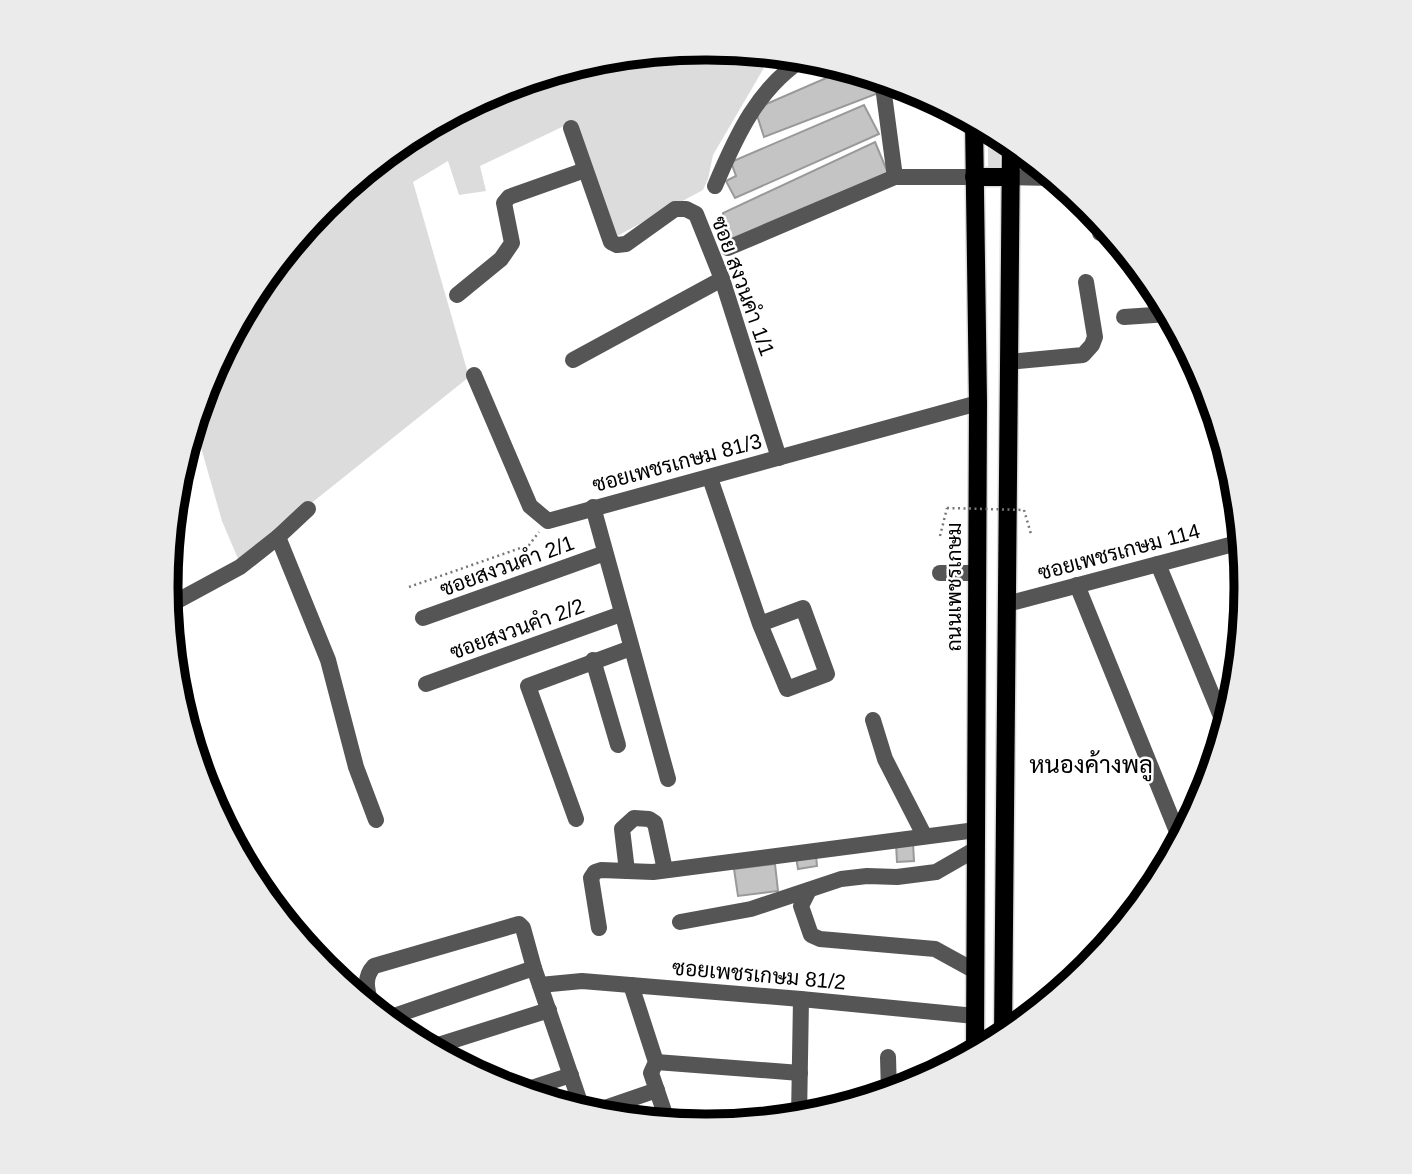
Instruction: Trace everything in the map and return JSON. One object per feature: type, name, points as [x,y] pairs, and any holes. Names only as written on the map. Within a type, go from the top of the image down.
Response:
[{"type":"main road","name":"ถนนเพชรเกษม","points":[[974,132],[978,402],[975,1041]]},
{"type":"main road","points":[[1003,1023],[1011,157]]},
{"type":"main road","points":[[974,177],[1010,177]]},
{"type":"street","points":[[715,186],[732,146],[757,103],[768,87],[790,67]]},
{"type":"street","points":[[883,90],[895,177]]},
{"type":"street","points":[[457,295],[502,260],[512,243],[504,203],[509,197],[585,170],[571,128]]},
{"type":"street","name":"ซอย สงวนคำ 1/1","points":[[585,170],[611,242],[617,245],[626,244],[675,209],[686,209],[696,215],[722,279],[779,458]]},
{"type":"street","points":[[728,248],[895,177],[974,177]]},
{"type":"street","points":[[1010,177],[1038,178]]},
{"type":"street","points":[[573,360],[722,279]]},
{"type":"street","points":[[1009,362],[1083,355],[1088,351],[1095,337],[1086,282]]},
{"type":"street","points":[[1124,317],[1158,315]]},
{"type":"street","points":[[474,374],[530,506],[548,521]]},
{"type":"street","name":"ซอยเพชรเกษม 81/3","points":[[548,521],[978,402]]},
{"type":"street","points":[[710,478],[760,624],[787,689],[827,674],[803,608],[760,624]]},
{"type":"street","points":[[593,507],[668,779]]},
{"type":"street","points":[[179,600],[240,567],[308,509]]},
{"type":"street","points":[[278,537],[328,660],[356,768],[376,820]]},
{"type":"street","name":"ซอยเพชรเกษม 114","points":[[1007,604],[1231,545]]},
{"type":"street","name":"ซอยสงวนคำ 2/1","points":[[423,618],[605,553]]},
{"type":"street","points":[[1158,564],[1219,711]]},
{"type":"street","points":[[940,573],[977,573]]},
{"type":"street","points":[[1077,584],[1175,827]]},
{"type":"street","name":"ซอยสงวนคำ 2/2","points":[[426,684],[621,614]]},
{"type":"street","points":[[576,819],[528,686],[631,648]]},
{"type":"street","points":[[593,660],[618,745]]},
{"type":"street","points":[[873,720],[886,759],[924,835]]},
{"type":"street","points":[[627,871],[622,829],[634,818],[649,819],[655,823],[665,870]]},
{"type":"street","points":[[599,928],[591,878],[601,870],[665,870],[976,830]]},
{"type":"street","points":[[680,922],[751,909],[841,879],[897,877],[936,872],[976,849]]},
{"type":"street","points":[[809,890],[801,906],[811,935],[820,939],[935,949],[975,971]]},
{"type":"street","points":[[369,992],[367,974],[374,966],[519,924],[523,928],[579,1099]]},
{"type":"street","points":[[398,1015],[534,968]]},
{"type":"street","name":"ซอยเพชรเกษม 81/2","points":[[540,985],[582,981],[975,1016]]},
{"type":"street","points":[[631,985],[656,1062],[651,1073],[664,1112]]},
{"type":"street","points":[[799,1106],[801,999]]},
{"type":"street","points":[[442,1044],[549,1010]]},
{"type":"street","points":[[888,1058],[888,1082]]},
{"type":"street","points":[[656,1062],[800,1073]]},
{"type":"street","points":[[534,1086],[571,1075]]},
{"type":"street","points":[[612,1106],[657,1090]]},
{"type":"path","points":[[940,536],[947,508],[1024,510],[1031,534]]},
{"type":"path","points":[[409,587],[529,545],[548,521]]},
{"type":"shaded area","points":[[706,60],[767,63],[713,155],[703,190],[617,236],[564,126],[480,166],[486,191],[459,195],[448,161],[413,182],[469,377],[239,561],[222,521],[199,440],[219,385],[249,323],[267,294],[309,239],[358,190],[413,148],[442,130],[536,87],[569,77],[637,64]]},
{"type":"shaded area","points":[[988,141],[1000,149],[1000,169],[988,170]]},
{"type":"building","points":[[831,76],[873,86],[876,94],[764,137],[755,109]]},
{"type":"building","points":[[864,105],[879,134],[735,198],[726,181],[736,176],[731,162]]},
{"type":"building","points":[[875,142],[888,173],[728,248],[723,213]]},
{"type":"building","points":[[913,843],[914,861],[897,862],[896,844]]},
{"type":"building","points":[[816,855],[817,866],[798,869],[796,857]]},
{"type":"building","points":[[775,864],[778,891],[738,896],[734,869]]},
{"type":"district","name":"หนองค้างพลู","points":[[1091,765]]}]
